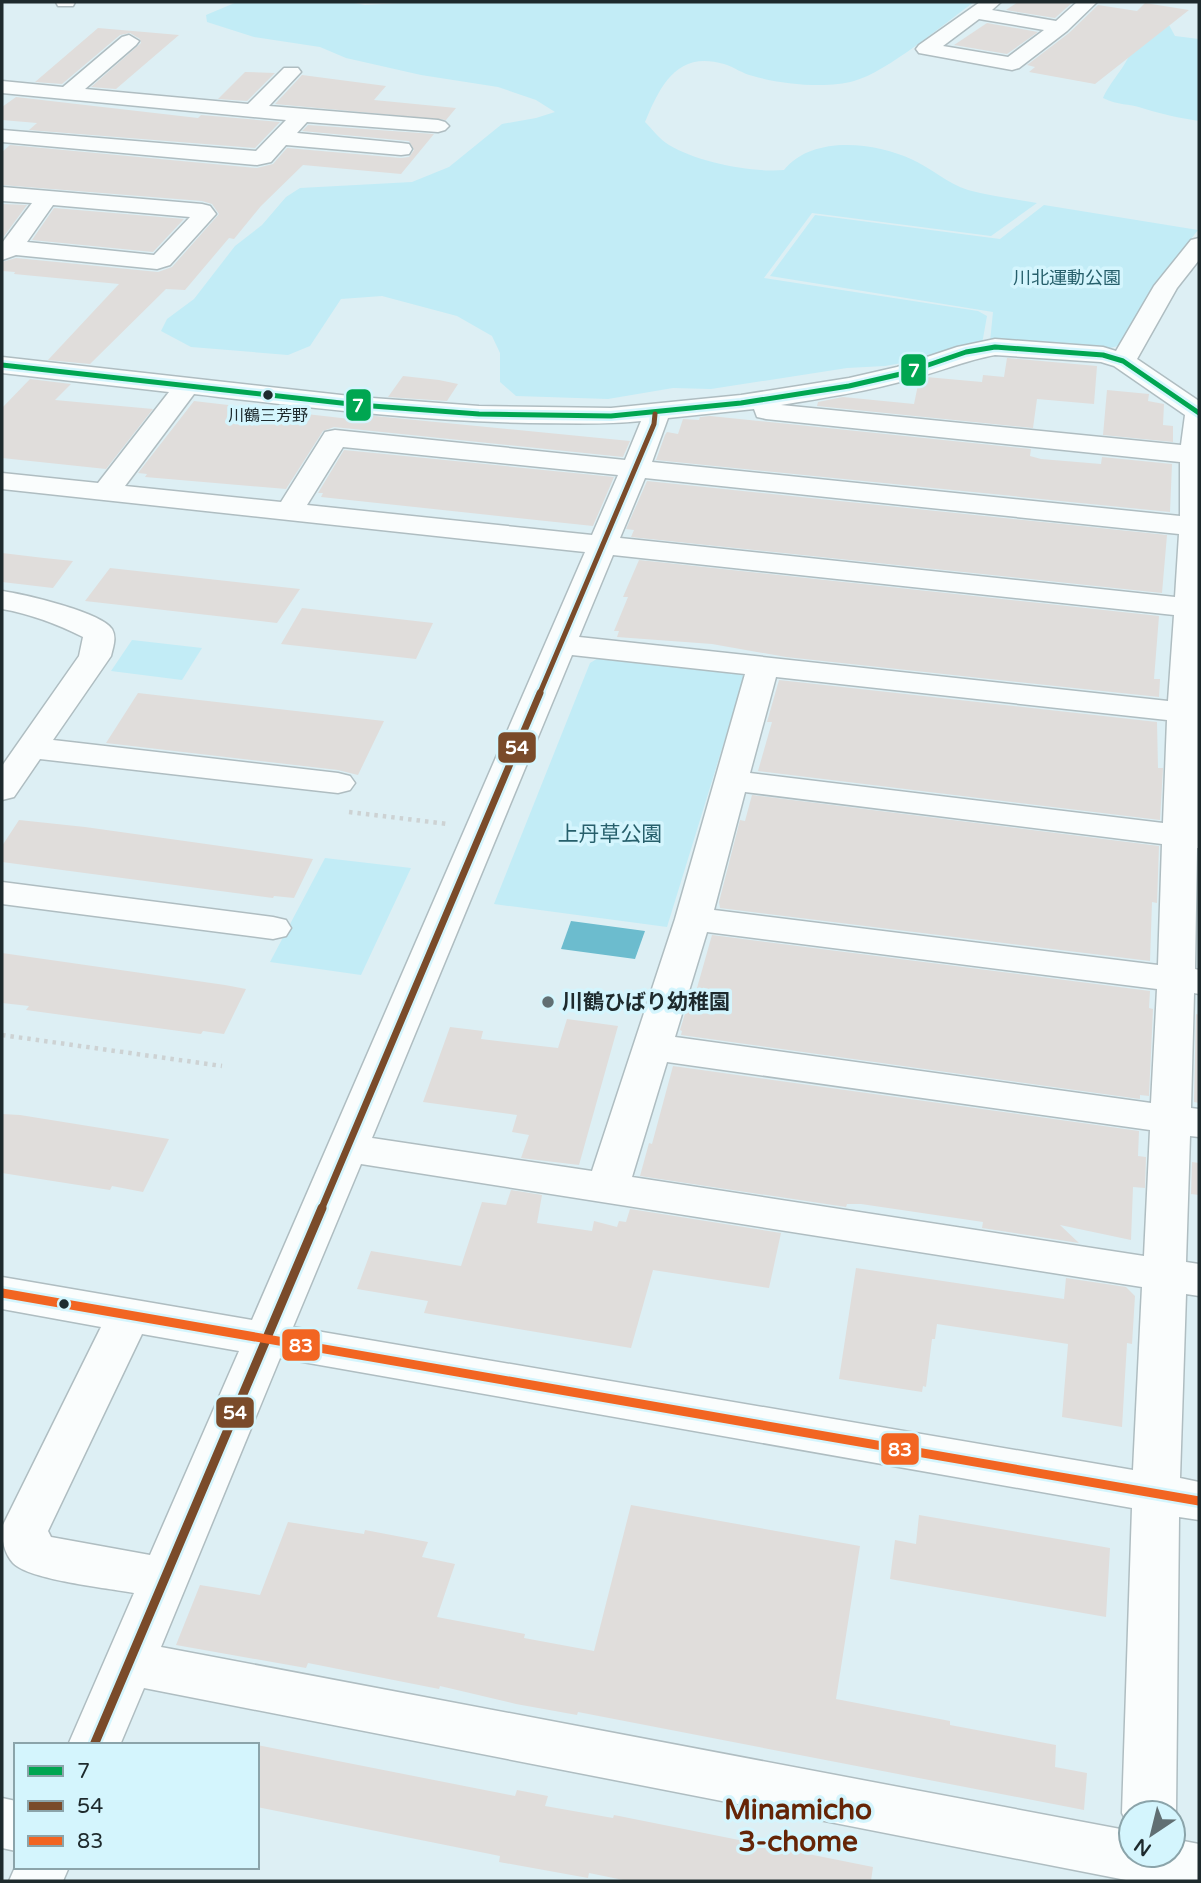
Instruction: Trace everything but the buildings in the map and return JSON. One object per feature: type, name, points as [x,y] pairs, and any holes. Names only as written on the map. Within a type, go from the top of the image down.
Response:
[{"type":"street","points":[[1060,27],[984,7],[926,49],[1012,64],[1060,27],[1088,2]]},
{"type":"street","points":[[2,134],[25,111],[59,92],[129,41]]},
{"type":"street","points":[[253,110],[291,72]]},
{"type":"street","points":[[2,87],[438,126]]},
{"type":"street","points":[[2,134],[257,158],[263,157],[323,98]]},
{"type":"street","points":[[282,138],[401,149]]},
{"type":"street","points":[[2,194],[202,211],[205,214],[162,260],[157,262],[5,253]]},
{"type":"street","points":[[5,253],[47,198]]},
{"type":"street","points":[[1123,361],[1166,286],[1199,245]]},
{"type":"street","points":[[7,371],[479,414],[611,416],[654,414],[741,403],[879,380],[966,352],[987,348],[1103,355],[1123,361],[1199,414],[1196,420],[1194,455],[1197,527],[1191,713],[1182,1278],[1156,1493],[1150,1799]]},
{"type":"street","points":[[105,493],[187,386]]},
{"type":"street","points":[[741,403],[788,415],[1194,455]]},
{"type":"street","points":[[95,1743],[484,829],[559,644],[636,471],[654,424],[654,414]]},
{"type":"street","points":[[288,513],[335,438],[1197,527]]},
{"type":"street","points":[[2,481],[1195,608]]},
{"type":"street","points":[[2,600],[39,606],[97,632],[99,643],[95,656],[2,790]]},
{"type":"street","points":[[559,644],[1191,713]]},
{"type":"street","points":[[607,1190],[693,919],[734,781],[763,667]]},
{"type":"street","points":[[33,748],[338,783]]},
{"type":"street","points":[[734,781],[1190,837]]},
{"type":"street","points":[[2,893],[273,928]]},
{"type":"street","points":[[693,919],[1188,981]]},
{"type":"street","points":[[653,1047],[1184,1120]]},
{"type":"street","points":[[346,1148],[1182,1278]]},
{"type":"street","points":[[2,1293],[1199,1500]]},
{"type":"street","points":[[130,1314],[24,1531],[24,1541],[29,1549],[39,1555],[166,1578]]},
{"type":"street","points":[[129,1663],[1117,1836]]},
{"type":"path","points":[[2,1035],[222,1066]]},
{"type":"green space","points":[[237,2],[348,2],[365,5],[419,2],[974,2],[883,68],[854,81],[817,85],[790,83],[749,75],[724,64],[694,62],[672,74],[657,96],[645,122],[669,145],[694,157],[725,165],[756,170],[784,170],[810,151],[844,145],[862,146],[911,159],[968,190],[1037,203],[991,236],[812,213],[764,278],[978,311],[987,316],[982,344],[930,358],[885,366],[847,368],[711,389],[673,388],[608,399],[516,396],[500,382],[500,353],[492,336],[457,316],[382,296],[341,299],[310,346],[288,355],[191,347],[161,331],[167,319],[194,299],[235,246],[262,225],[286,197],[300,188],[412,182],[449,167],[502,124],[555,112],[536,100],[498,87],[421,75],[346,58],[320,47],[254,37],[207,22],[206,15]]},
{"type":"green space","points":[[1169,25],[1175,36],[1199,39],[1199,121],[1103,98],[1133,44]]},
{"type":"green space","name":"川北運動公園","points":[[1044,205],[1198,230],[1152,289],[1118,346],[1102,350],[990,342],[993,312],[770,276],[815,215],[1000,239]]},
{"type":"green space","points":[[132,640],[202,648],[182,680],[111,671]]},
{"type":"green space","name":"上丹草公園","points":[[600,657],[745,674],[667,927],[494,904],[590,663]]},
{"type":"green space","points":[[325,858],[411,868],[361,975],[270,962]]},
{"type":"water","points":[[571,921],[645,931],[635,959],[561,949]]},
{"type":"transit line","name":"7","points":[[2,365],[359,405],[479,414],[611,416],[741,403],[849,386],[905,373],[966,352],[995,347],[1103,355],[1123,361],[1199,413]]},
{"type":"transit line","name":"54","points":[[95,1743],[654,424],[655,414]]},
{"type":"transit line","name":"83","points":[[2,1293],[1199,1501]]},
{"type":"place","name":"川鶴三芳野","points":[[268,395]]},
{"type":"place","name":"川鶴ひばり幼稚園","points":[[548,1002]]},
{"type":"district","name":"Minamicho 3-chome","points":[[798,1825]]}]
